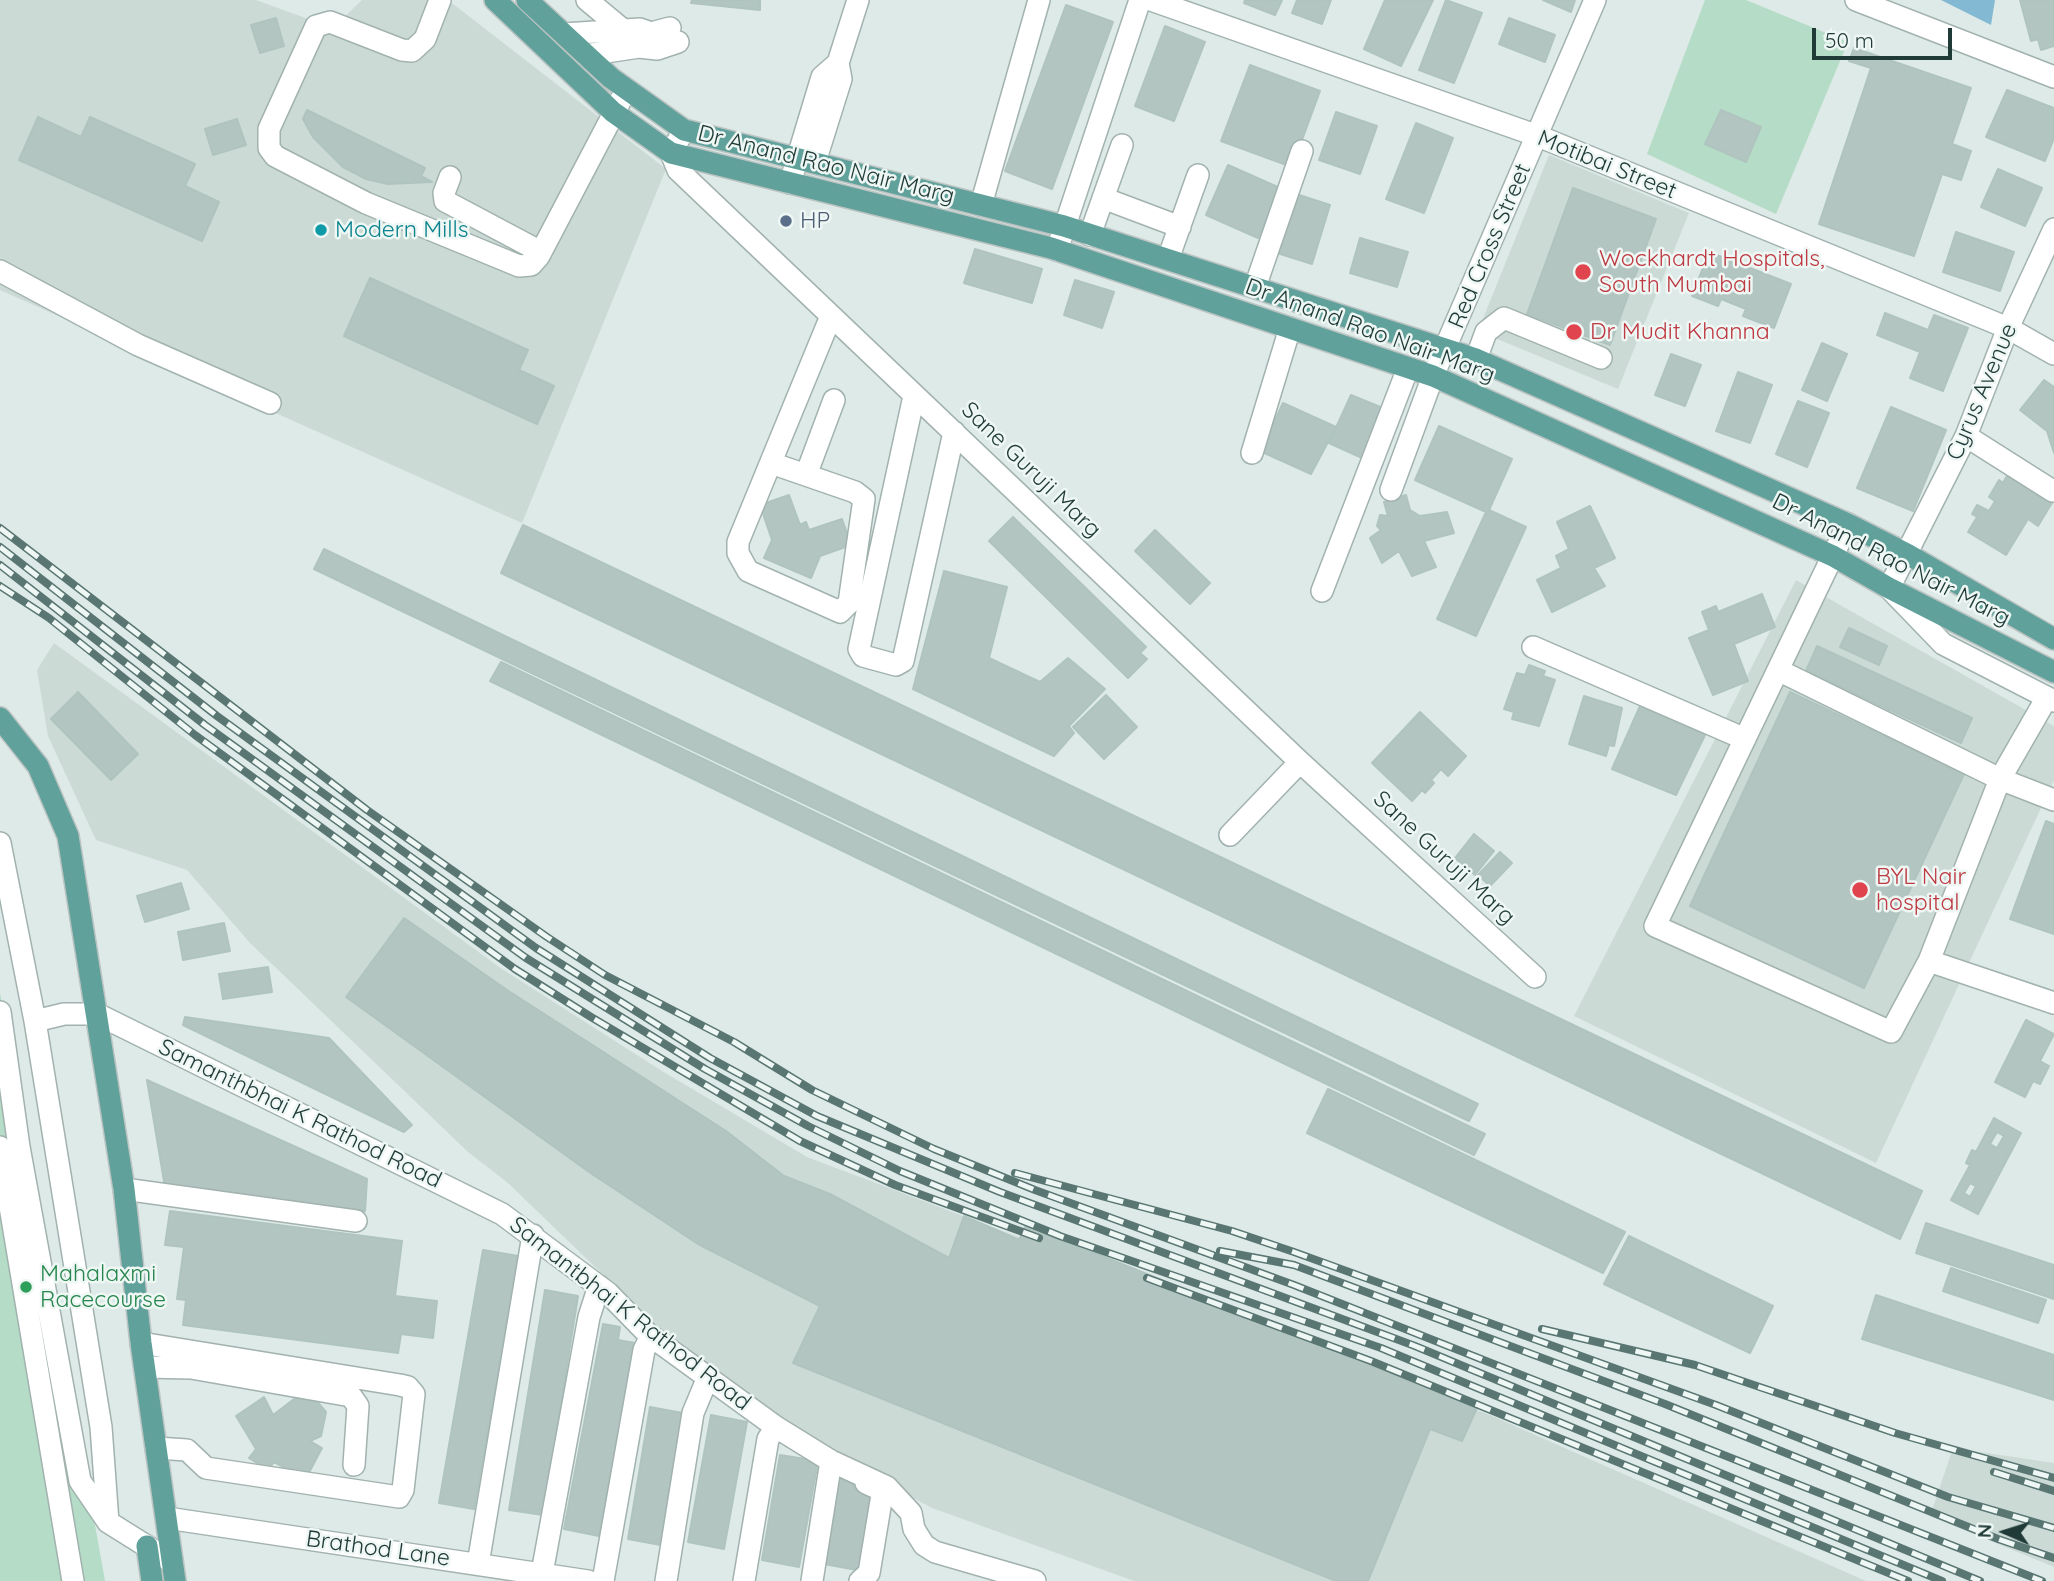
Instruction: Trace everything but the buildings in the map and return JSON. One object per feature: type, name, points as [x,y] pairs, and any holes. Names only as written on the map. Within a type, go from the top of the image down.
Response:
[{"type":"main road","name":"Sane Guruji Marg","points":[[495,0],[613,112],[671,153]]},
{"type":"main road","points":[[527,0],[626,90],[684,130]]},
{"type":"main road","name":"Dr Anand Rao Nair Marg","points":[[684,130],[1064,226],[1476,359],[1848,524],[1907,554],[2054,639]]},
{"type":"main road","name":"Dr Anand Rao Nair Marg","points":[[671,153],[1057,250],[1433,376],[1833,556],[1889,588],[2054,672]]},
{"type":"main road","points":[[0,718],[38,766],[68,836],[124,1189],[141,1343],[174,1572]]},
{"type":"main road","points":[[147,1546],[152,1581]]},
{"type":"street","points":[[440,0],[425,39],[412,51],[402,50],[330,22],[316,26],[269,129],[269,148],[275,156],[366,203],[519,266],[531,265],[541,251],[626,90]]},
{"type":"street","points":[[587,0],[622,29]]},
{"type":"street","points":[[790,183],[806,160],[821,77],[838,63],[858,0]]},
{"type":"street","points":[[981,205],[1039,0]]},
{"type":"street","points":[[1057,250],[1140,0]]},
{"type":"street","name":"Motibai Street","points":[[1151,0],[1538,136],[2008,328],[2054,354]]},
{"type":"street","name":"Red Cross Street","points":[[1391,490],[1433,376],[1595,0]]},
{"type":"street","points":[[1856,0],[2054,77]]},
{"type":"street","points":[[564,34],[640,29],[674,35],[657,49],[639,47],[586,55]]},
{"type":"street","points":[[671,153],[684,130]]},
{"type":"street","points":[[1090,234],[1103,198],[1108,163],[1122,145]]},
{"type":"street","points":[[1255,287],[1303,151]]},
{"type":"street","name":"Sane Guruji Marg","points":[[671,153],[678,170],[914,396],[1300,762],[1535,977]]},
{"type":"street","points":[[1168,259],[1198,175]]},
{"type":"street","points":[[450,177],[444,193],[445,201],[541,251]]},
{"type":"street","points":[[1103,198],[1180,228]]},
{"type":"street","name":"Cyrus Avenue","points":[[1889,588],[1966,436],[2008,328],[2054,229]]},
{"type":"street","points":[[0,271],[138,345],[270,403]]},
{"type":"street","points":[[771,463],[855,492],[864,499],[849,603],[840,612],[748,571],[742,565],[738,542],[831,316]]},
{"type":"street","points":[[1476,359],[1486,332],[1504,318],[1601,358]]},
{"type":"street","points":[[1252,453],[1290,328]]},
{"type":"street","points":[[1322,591],[1408,368]]},
{"type":"street","points":[[914,396],[859,649],[863,656],[897,665],[903,661],[954,432]]},
{"type":"street","points":[[806,475],[834,400]]},
{"type":"street","points":[[1966,436],[2053,491]]},
{"type":"street","points":[[1848,524],[1654,926],[1891,1032],[1929,961],[2000,779],[2050,700],[1944,644],[1889,588]]},
{"type":"street","points":[[1533,647],[1745,739]]},
{"type":"street","points":[[1778,670],[2000,779],[2054,800]]},
{"type":"street","points":[[1230,835],[1300,762]]},
{"type":"street","points":[[0,843],[35,1021],[101,1427],[108,1522]]},
{"type":"street","points":[[1929,961],[2054,1003]]},
{"type":"street","points":[[0,1012],[19,1147],[79,1481],[108,1522],[147,1546],[174,1572]]},
{"type":"street","points":[[35,1021],[64,1014],[97,1014]]},
{"type":"street","name":"Samanthbhai K Rathod Road","points":[[97,1014],[502,1214]]},
{"type":"street","points":[[0,1147],[73,1581]]},
{"type":"street","points":[[124,1189],[356,1222]]},
{"type":"street","name":"Samantbhai K Rathod Road","points":[[502,1214],[599,1286],[651,1335],[776,1427],[830,1465],[887,1487],[911,1513],[915,1529],[924,1545],[935,1552],[1035,1581]]},
{"type":"street","points":[[478,1564],[533,1235]]},
{"type":"street","points":[[541,1573],[589,1317],[599,1286]]},
{"type":"street","points":[[603,1581],[644,1350],[651,1335]]},
{"type":"street","points":[[141,1343],[175,1357],[351,1396],[358,1406],[354,1465]]},
{"type":"street","points":[[145,1367],[175,1357],[408,1387],[414,1394],[404,1490],[396,1498],[206,1468],[187,1450],[156,1448]]},
{"type":"street","points":[[666,1581],[693,1413],[708,1377]]},
{"type":"street","points":[[751,1580],[768,1439],[776,1427]]},
{"type":"street","points":[[812,1581],[830,1465],[879,1489],[882,1495],[869,1573],[860,1581]]},
{"type":"street","name":"Brathod Lane","points":[[167,1518],[588,1581]]},
{"type":"shaded area","name":"Modern Mills","points":[[0,0],[256,0],[333,28],[362,0],[448,0],[666,169],[522,523],[0,290]]},
{"type":"shaded area","name":"Wockhardt Hospitals, South Mumbai","points":[[1549,155],[1689,213],[1618,389],[1478,331]]},
{"type":"shaded area","points":[[1796,580],[2054,726],[2054,780],[1876,1163],[1574,1016]]},
{"type":"shaded area","points":[[54,643],[502,969],[662,1071],[807,1157],[1490,1415],[1866,1581],[1134,1581],[932,1508],[841,1460],[654,1328],[620,1291],[508,1183],[468,1152],[250,943],[187,870],[96,840],[48,736],[37,670]]},
{"type":"shaded area","points":[[1953,1448],[2054,1463],[2054,1567],[1930,1516]]},
{"type":"green space","points":[[1705,0],[1746,0],[1848,42],[1776,214],[1647,154]]},
{"type":"green space","name":"Mahalaxmi Racecourse","points":[[0,993],[105,1581],[0,1581]]},
{"type":"water","points":[[1941,0],[1995,0],[1991,25]]},
{"type":"railway","points":[[0,528],[367,810],[547,937],[605,975],[734,1042],[812,1090],[934,1149],[1035,1190],[1294,1285],[2042,1581]]},
{"type":"railway","points":[[0,547],[217,716],[536,948],[710,1058],[817,1116],[1000,1192],[1415,1346],[1980,1581]]},
{"type":"railway","points":[[0,565],[205,725],[526,958],[705,1069],[808,1126],[900,1171],[1060,1236],[1381,1348],[1942,1581]]},
{"type":"railway","points":[[0,586],[49,618],[195,735],[515,969],[591,1017],[800,1141],[895,1185],[1039,1238]]},
{"type":"railway","points":[[1015,1173],[1232,1231],[1294,1252],[1716,1405],[1948,1497],[2054,1528]]},
{"type":"railway","points":[[1220,1251],[1294,1265],[1665,1404],[1998,1539],[2054,1558]]},
{"type":"railway","points":[[1147,1278],[1371,1361],[1908,1581]]},
{"type":"railway","points":[[1542,1329],[1695,1365],[1895,1433],[2054,1478]]},
{"type":"railway","points":[[1994,1472],[2054,1491]]},
{"type":"place","name":"HP","points":[[786,221]]},
{"type":"place","name":"Modern Mills","points":[[321,230]]},
{"type":"place","name":"Wockhardt Hospitals, South Mumbai","points":[[1583,272]]},
{"type":"place","name":"Dr Mudit Khanna","points":[[1574,332]]},
{"type":"place","name":"BYL Nair hospital","points":[[1860,890]]},
{"type":"place","name":"Mahalaxmi Racecourse","points":[[26,1287]]}]
